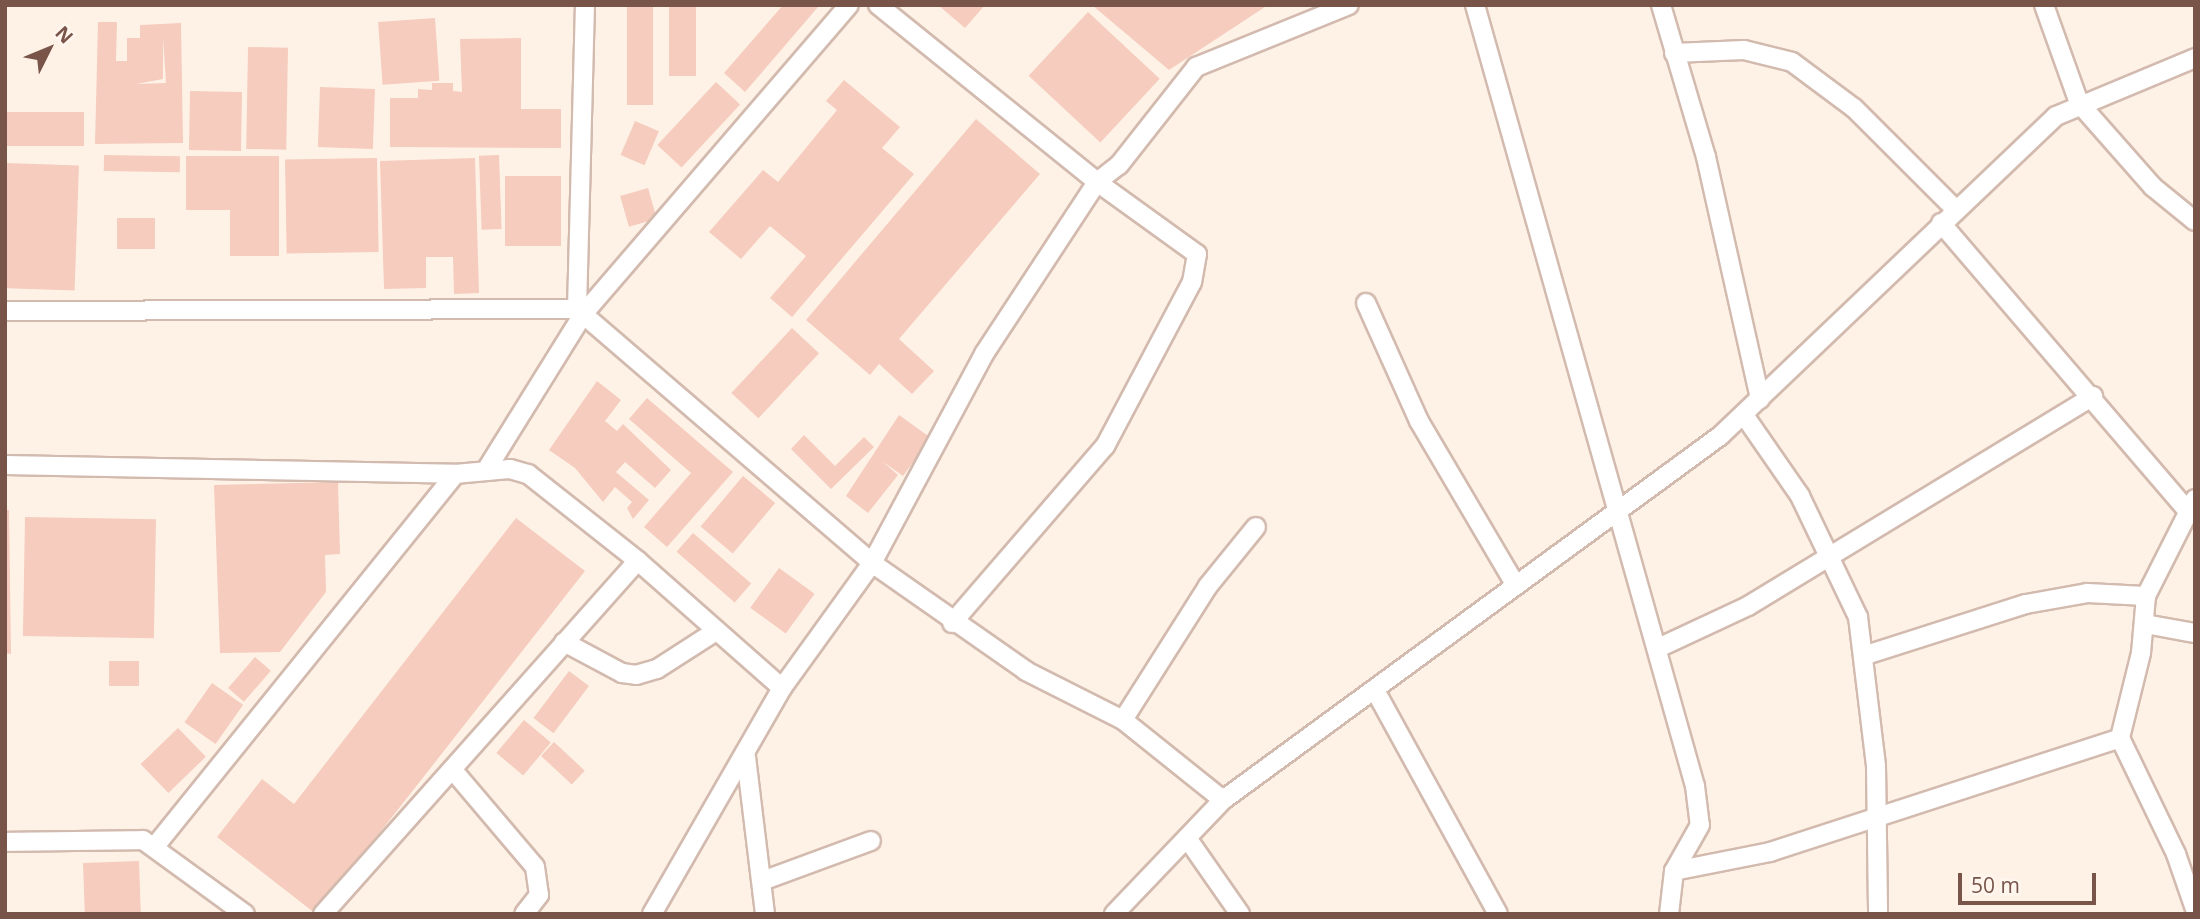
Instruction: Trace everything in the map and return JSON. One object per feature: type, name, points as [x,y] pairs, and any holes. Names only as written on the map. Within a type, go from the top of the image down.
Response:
[{"type":"street","points":[[581,311],[585,5]]},
{"type":"street","points":[[488,467],[581,311],[849,5]]},
{"type":"street","points":[[878,5],[1097,183],[1189,246],[1198,268],[1105,446],[952,623]]},
{"type":"street","points":[[652,914],[746,757],[782,688],[872,563],[984,354],[1097,183],[1119,165],[1196,67],[1349,5]]},
{"type":"street","points":[[1475,5],[1619,505],[1658,648],[1700,825],[1674,871],[1669,914]]},
{"type":"street","points":[[1661,5],[1734,269],[1760,399]]},
{"type":"street","points":[[2044,5],[2078,103],[2153,187],[2195,221]]},
{"type":"street","points":[[1674,53],[1744,50],[1792,62],[1854,108],[1955,209]]},
{"type":"street","points":[[1114,914],[1223,800],[1376,692],[1514,582],[1744,415],[2031,137],[2078,103],[2105,100],[2195,58]]},
{"type":"street","points":[[1941,223],[2191,505],[2146,596],[2145,624],[2120,738],[2176,854],[2195,909]]},
{"type":"street","points":[[1366,303],[1419,421],[1514,582]]},
{"type":"street","points":[[5,312],[581,311],[872,563],[952,623],[1026,671],[1123,720],[1223,800]]},
{"type":"street","points":[[1658,648],[1748,606],[2093,396]]},
{"type":"street","points":[[1744,415],[1832,554],[1867,655],[1877,813],[1878,914]]},
{"type":"street","points":[[5,465],[455,474],[488,467],[528,474],[638,561],[782,688]]},
{"type":"street","points":[[156,845],[455,474]]},
{"type":"street","points":[[1123,720],[1208,586],[1256,527]]},
{"type":"street","points":[[323,914],[638,561]]},
{"type":"street","points":[[1867,655],[2026,604],[2087,593],[2146,596]]},
{"type":"street","points":[[2145,624],[2195,633]]},
{"type":"street","points":[[564,642],[636,675],[657,669],[716,631]]},
{"type":"street","points":[[1376,692],[1498,914]]},
{"type":"street","points":[[1674,871],[1770,852],[1877,813],[2120,738]]},
{"type":"street","points":[[746,757],[765,914]]},
{"type":"street","points":[[452,769],[535,867],[539,895],[524,914]]},
{"type":"street","points":[[5,842],[128,836],[156,845],[245,914]]},
{"type":"street","points":[[1187,838],[1240,914]]},
{"type":"street","points":[[762,881],[871,841]]},
{"type":"building","points":[[627,5],[653,5],[653,105],[627,105]]},
{"type":"building","points":[[669,5],[696,5],[696,76],[669,76]]},
{"type":"building","points":[[783,5],[818,7],[745,92],[724,73]]},
{"type":"building","points":[[938,5],[985,5],[965,28]]},
{"type":"building","points":[[1092,5],[1268,5],[1169,70]]},
{"type":"building","points":[[1088,12],[1160,79],[1100,142],[1029,76]]},
{"type":"building","points":[[435,18],[439,81],[383,85],[378,22]]},
{"type":"building","points":[[98,22],[117,22],[116,61],[127,61],[127,38],[140,38],[140,25],[181,23],[183,143],[95,144]],"holes":[[[163,37],[166,83],[136,84],[163,79]]]},
{"type":"building","points":[[521,38],[521,109],[561,109],[561,148],[390,147],[390,98],[418,98],[418,89],[432,90],[432,83],[453,83],[453,91],[462,92],[460,39]]},
{"type":"building","points":[[248,47],[288,48],[286,150],[246,149]]},
{"type":"building","points":[[844,80],[900,127],[882,148],[914,174],[792,317],[770,298],[806,256],[770,226],[741,259],[709,232],[763,170],[778,182],[837,110],[826,101]]},
{"type":"building","points":[[716,82],[740,105],[681,167],[657,145]]},
{"type":"building","points":[[320,87],[375,89],[373,149],[318,147]]},
{"type":"building","points":[[190,91],[242,92],[241,151],[189,150]]},
{"type":"building","points":[[5,112],[84,112],[84,146],[5,146]]},
{"type":"building","points":[[976,119],[1040,174],[899,339],[934,371],[912,394],[879,364],[870,375],[806,320]]},
{"type":"building","points":[[635,121],[659,131],[644,165],[621,155]]},
{"type":"building","points":[[104,155],[180,156],[180,172],[104,171]]},
{"type":"building","points":[[499,155],[502,229],[482,230],[479,156]]},
{"type":"building","points":[[186,156],[279,156],[279,256],[230,256],[230,210],[186,210]]},
{"type":"building","points":[[377,158],[379,252],[287,254],[285,160]]},
{"type":"building","points":[[475,158],[479,293],[454,294],[453,257],[426,257],[426,288],[384,289],[380,161]]},
{"type":"building","points":[[5,163],[79,166],[75,291],[5,288]]},
{"type":"building","points":[[505,176],[561,176],[561,246],[505,246]]},
{"type":"building","points":[[648,188],[657,219],[629,227],[620,196]]},
{"type":"building","points":[[117,218],[155,218],[155,249],[117,249]]},
{"type":"building","points":[[792,328],[819,353],[758,418],[731,393]]},
{"type":"building","points":[[597,381],[621,400],[605,421],[617,431],[623,424],[671,470],[655,488],[625,462],[616,472],[649,500],[633,519],[627,508],[632,502],[615,487],[603,502],[575,468],[549,450]]},
{"type":"building","points":[[647,398],[733,472],[667,547],[644,527],[691,473],[629,419]]},
{"type":"building","points":[[899,415],[931,438],[903,476],[882,461],[898,475],[868,513],[846,496]]},
{"type":"building","points":[[804,435],[835,466],[864,437],[874,447],[831,489],[791,449]]},
{"type":"building","points":[[743,476],[775,503],[733,554],[701,527]]},
{"type":"building","points":[[338,482],[340,554],[325,555],[326,592],[280,652],[220,653],[214,485]]},
{"type":"building","points":[[5,510],[9,510],[11,654],[5,653]]},
{"type":"building","points":[[25,517],[156,519],[154,638],[23,636]]},
{"type":"building","points":[[516,518],[585,571],[316,914],[217,837],[262,779],[294,804]]},
{"type":"building","points":[[693,533],[751,584],[735,602],[677,552]]},
{"type":"building","points":[[779,568],[815,594],[786,634],[750,608]]},
{"type":"building","points":[[255,657],[271,671],[244,702],[228,688]]},
{"type":"building","points":[[109,661],[139,661],[139,686],[109,686]]},
{"type":"building","points":[[569,671],[589,686],[553,733],[533,718]]},
{"type":"building","points":[[212,683],[243,705],[216,744],[184,722]]},
{"type":"building","points":[[524,720],[551,742],[523,775],[496,753]]},
{"type":"building","points":[[178,728],[206,757],[168,793],[141,764]]},
{"type":"building","points":[[554,742],[585,771],[572,785],[541,756]]},
{"type":"building","points":[[139,861],[141,914],[85,914],[83,863]]}]
